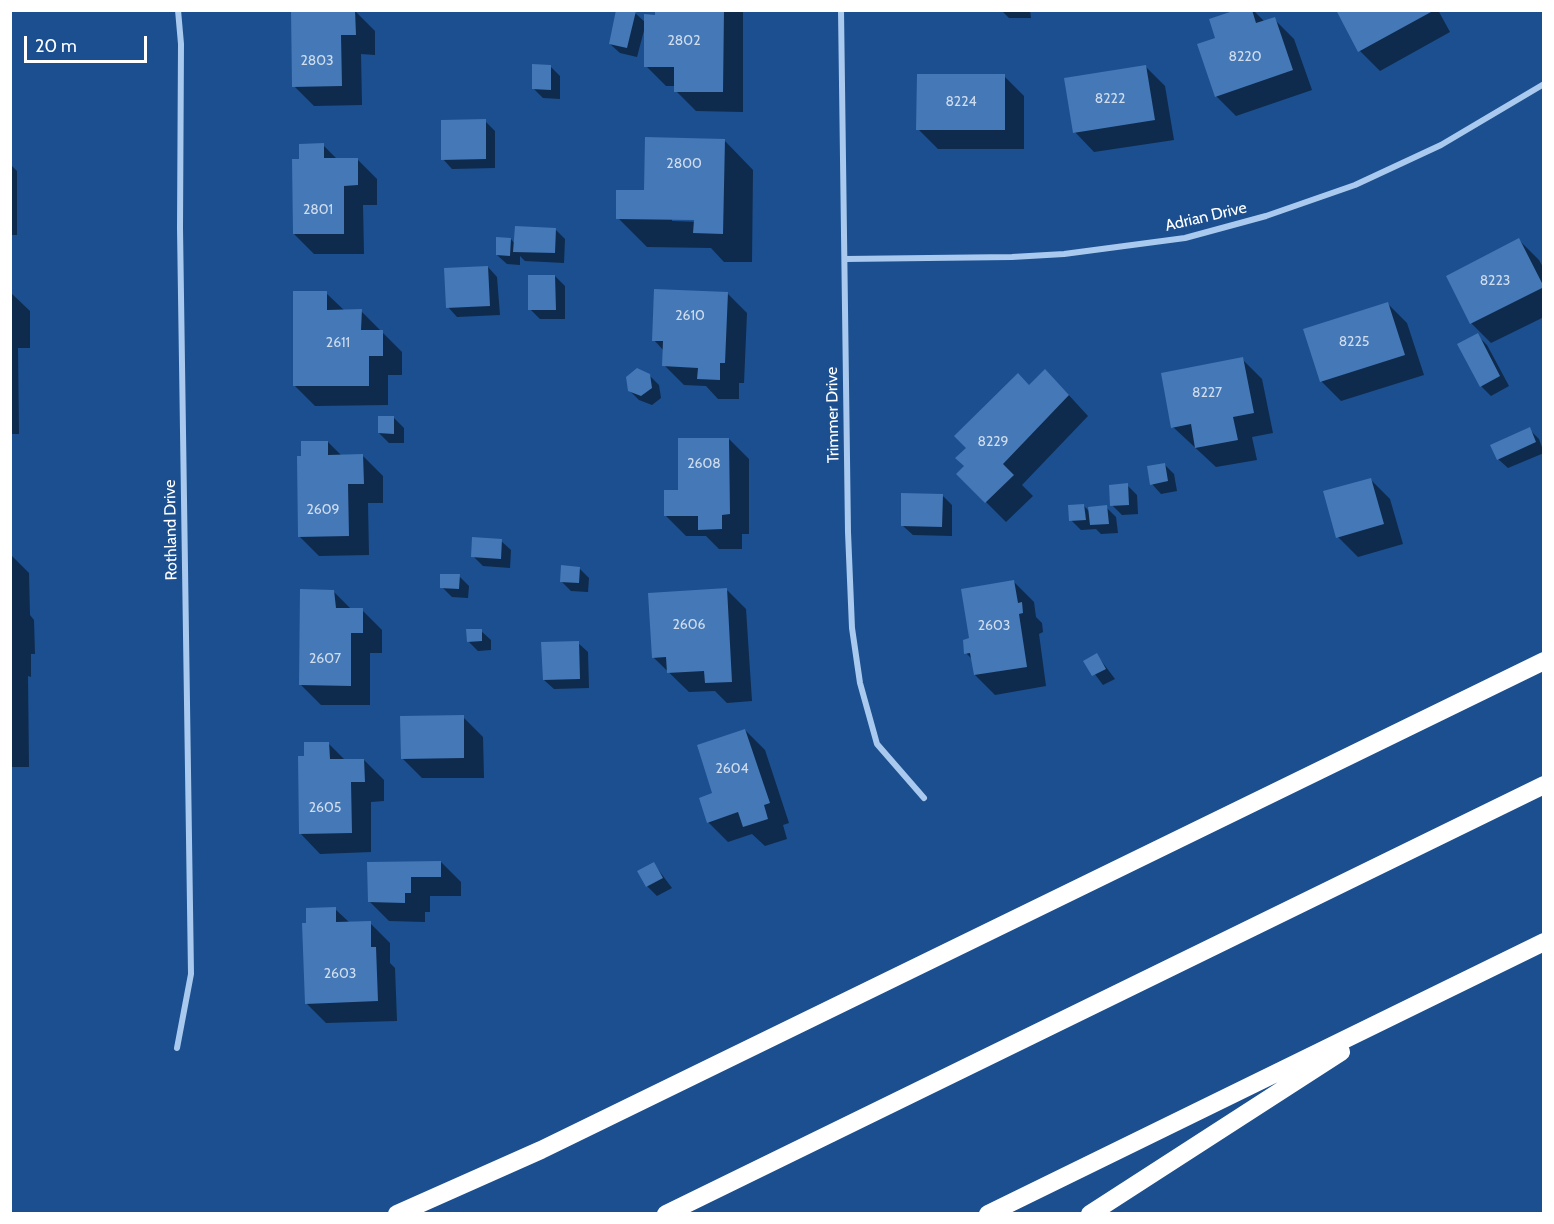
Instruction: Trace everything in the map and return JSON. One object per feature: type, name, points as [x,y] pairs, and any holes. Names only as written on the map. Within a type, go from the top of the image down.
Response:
[{"type":"highway","points":[[397,1214],[541,1150],[1544,661]]},
{"type":"highway","points":[[666,1214],[1544,785]]},
{"type":"highway","points":[[988,1214],[1544,942]]},
{"type":"highway","points":[[1090,1214],[1409,1008]]},
{"type":"street","name":"Rothland Drive","points":[[177,1048],[191,974],[180,228],[181,44],[178,10]]},
{"type":"street","name":"Trimmer Drive","points":[[842,10],[852,628],[860,683],[877,744],[924,798]]},
{"type":"street","name":"Adrian Drive","points":[[845,259],[1012,258],[1064,254],[1185,238],[1266,216],[1355,185],[1441,145],[1544,84]]},
{"type":"building","points":[[291,10],[355,10],[356,35],[341,35],[342,86],[292,87]]},
{"type":"building","points":[[616,10],[636,11],[627,48],[609,44]]},
{"type":"building","points":[[655,10],[724,10],[723,92],[674,92],[674,67],[644,67],[644,14],[655,15]]},
{"type":"building","points":[[1236,10],[1252,10],[1256,23],[1275,17],[1293,70],[1215,97],[1197,44],[1215,38],[1209,19]]},
{"type":"building","points":[[1336,10],[1430,10],[1431,12],[1358,52]]},
{"type":"building","points":[[532,64],[551,65],[551,90],[532,89]]},
{"type":"building","points":[[1146,65],[1155,120],[1073,133],[1064,78]]},
{"type":"building","points":[[917,74],[1005,74],[1005,130],[916,130]]},
{"type":"building","points":[[486,119],[486,159],[441,160],[441,120]]},
{"type":"building","points":[[645,137],[725,139],[723,234],[693,233],[694,220],[616,219],[616,190],[644,190]]},
{"type":"building","points":[[324,143],[324,158],[358,158],[358,185],[344,186],[344,234],[293,234],[292,159],[299,159],[299,144]]},
{"type":"building","points":[[515,226],[556,228],[555,253],[513,252]]},
{"type":"building","points":[[496,237],[511,238],[510,256],[496,255]]},
{"type":"building","points":[[1519,238],[1544,287],[1470,324],[1446,276]]},
{"type":"building","points":[[488,266],[490,306],[446,308],[444,268]]},
{"type":"building","points":[[528,275],[555,275],[556,310],[528,310]]},
{"type":"building","points":[[654,289],[728,292],[725,363],[720,363],[720,380],[697,379],[698,368],[662,366],[663,341],[652,341]]},
{"type":"building","points":[[293,291],[327,291],[327,310],[362,309],[361,330],[383,330],[383,356],[369,356],[369,386],[293,386]]},
{"type":"building","points":[[1388,302],[1405,355],[1320,382],[1303,329]]},
{"type":"building","points":[[1478,333],[1500,376],[1480,387],[1457,344]]},
{"type":"building","points":[[1243,357],[1254,413],[1233,417],[1238,440],[1195,448],[1191,424],[1171,428],[1161,373]]},
{"type":"building","points":[[637,368],[650,374],[652,388],[641,396],[628,391],[626,377]]},
{"type":"building","points":[[1045,369],[1069,395],[1003,464],[1014,475],[985,503],[956,474],[964,466],[955,458],[966,448],[954,436],[1018,373],[1029,385]]},
{"type":"building","points":[[378,416],[394,416],[394,434],[378,433]]},
{"type":"building","points":[[1530,427],[1536,442],[1497,460],[1490,445]]},
{"type":"building","points":[[678,438],[729,438],[730,514],[722,515],[722,529],[698,530],[698,516],[664,516],[664,490],[678,490]]},
{"type":"building","points":[[301,441],[328,441],[328,455],[363,454],[364,484],[348,484],[349,536],[298,537],[297,456],[301,456]]},
{"type":"building","points":[[1165,463],[1168,481],[1150,485],[1147,466]]},
{"type":"building","points":[[1371,478],[1384,524],[1336,538],[1323,491]]},
{"type":"building","points":[[1128,483],[1129,505],[1110,506],[1109,485]]},
{"type":"building","points":[[901,493],[943,494],[942,527],[901,526]]},
{"type":"building","points":[[1084,504],[1086,520],[1069,521],[1068,505]]},
{"type":"building","points":[[1107,505],[1109,524],[1090,525],[1088,507]]},
{"type":"building","points":[[472,537],[502,539],[501,559],[471,557]]},
{"type":"building","points":[[561,565],[580,567],[579,583],[560,582]]},
{"type":"building","points":[[440,574],[460,574],[459,589],[440,588]]},
{"type":"building","points":[[1014,580],[1018,603],[1022,602],[1023,613],[1019,614],[1027,667],[974,675],[970,653],[964,654],[963,640],[969,638],[961,589]]},
{"type":"building","points":[[727,588],[732,682],[705,683],[704,671],[667,673],[666,657],[652,658],[648,593]]},
{"type":"building","points":[[300,589],[334,590],[336,608],[363,608],[363,633],[351,633],[351,686],[299,685]]},
{"type":"building","points":[[466,629],[482,629],[482,641],[467,642]]},
{"type":"building","points":[[579,641],[580,679],[543,680],[541,642]]},
{"type":"building","points":[[1097,653],[1106,669],[1092,676],[1083,661]]},
{"type":"building","points":[[464,715],[464,758],[401,759],[400,716]]},
{"type":"building","points":[[745,729],[770,803],[764,805],[768,819],[743,827],[738,812],[707,823],[699,798],[712,793],[697,745]]},
{"type":"building","points":[[304,742],[329,742],[330,759],[364,759],[365,782],[351,782],[352,833],[299,834],[298,756],[304,756]]},
{"type":"building","points":[[441,861],[441,877],[411,877],[411,893],[405,893],[405,903],[368,902],[367,862]]},
{"type":"building","points":[[654,862],[663,878],[646,887],[637,871]]},
{"type":"building","points":[[336,907],[336,922],[371,921],[371,947],[376,947],[378,1001],[305,1004],[302,923],[306,923],[306,908]]}]
